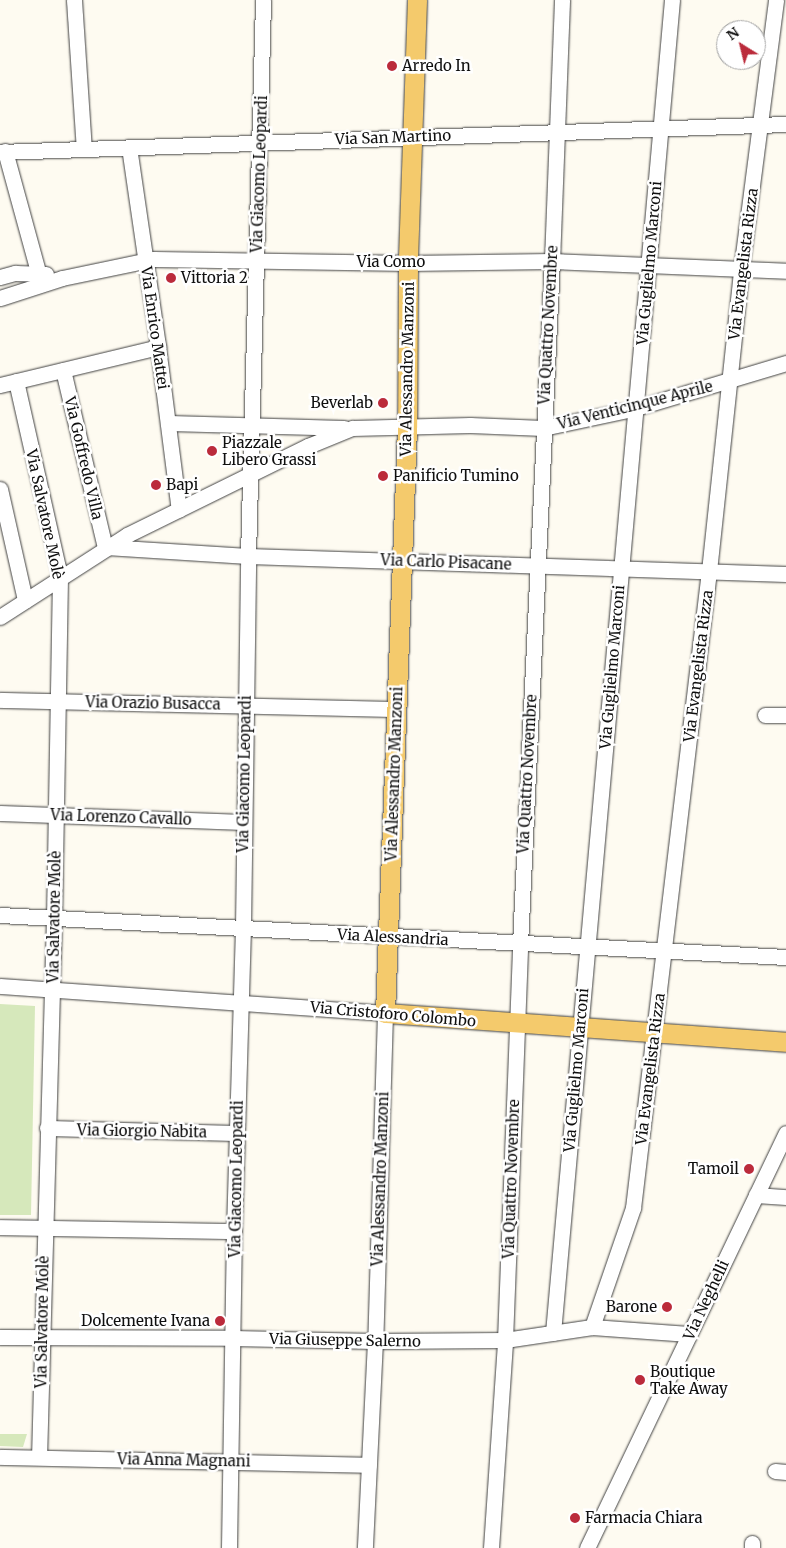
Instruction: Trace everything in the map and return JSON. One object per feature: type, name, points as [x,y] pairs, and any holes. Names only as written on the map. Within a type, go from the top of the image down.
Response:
[{"type":"main road","name":"Via Alessandro Manzoni","points":[[385,1013],[407,428],[408,263],[417,0]]},
{"type":"main road","name":"Via Cristoforo Colombo","points":[[385,1013],[786,1042]]},
{"type":"street","points":[[74,0],[84,149]]},
{"type":"street","name":"Via Giacomo Leopardi","points":[[229,1548],[234,1231],[243,928],[248,556],[252,475],[263,0]]},
{"type":"street","name":"Via Quattro Novembre","points":[[491,1548],[505,1340],[520,944],[552,261],[562,0]]},
{"type":"street","name":"Via Guglielmo Marconi","points":[[553,1333],[672,0]]},
{"type":"street","name":"Via Evangelista Rizza","points":[[592,1327],[633,1208],[709,571],[741,270],[776,0]]},
{"type":"street","name":"Via San Martino","points":[[2,151],[786,124]]},
{"type":"street","name":"Via Enrico Mattei","points":[[129,147],[158,346],[179,510]]},
{"type":"street","points":[[2,151],[38,272]]},
{"type":"street","name":"Via Como","points":[[0,298],[62,278],[145,260],[408,263],[552,261],[649,267],[786,271]]},
{"type":"street","points":[[0,277],[15,273],[38,272],[62,278]]},
{"type":"street","points":[[0,385],[158,346]]},
{"type":"street","name":"Via Venticinque Aprile","points":[[0,617],[105,547],[308,446],[352,428],[470,425],[543,428],[636,408],[786,363]]},
{"type":"street","name":"Via Goffredo Villa","points":[[63,370],[105,547]]},
{"type":"street","name":"Via Salvatore Molè","points":[[16,381],[60,577],[54,918],[39,1457]]},
{"type":"street","points":[[168,423],[352,428]]},
{"type":"street","points":[[0,489],[25,600]]},
{"type":"street","name":"Via Carlo Pisacane","points":[[105,547],[248,556],[786,574]]},
{"type":"street","name":"Via Orazio Busacca","points":[[0,700],[396,709]]},
{"type":"street","points":[[765,715],[786,715]]},
{"type":"street","name":"Via Lorenzo Cavallo","points":[[0,813],[243,822]]},
{"type":"street","name":"Via Alessandria","points":[[0,914],[587,948],[786,957]]},
{"type":"street","name":"Via Cristoforo Colombo","points":[[0,986],[385,1013]]},
{"type":"street","name":"Via Alessandro Manzoni","points":[[365,1548],[375,1342],[385,1013]]},
{"type":"street","name":"Via Giorgio Nabita","points":[[47,1128],[237,1133]]},
{"type":"street","name":"Via Neghelli","points":[[586,1548],[786,1133]]},
{"type":"street","points":[[756,1195],[786,1197]]},
{"type":"street","points":[[0,1227],[234,1231]]},
{"type":"street","name":"Via Giuseppe Salerno","points":[[0,1337],[232,1338],[375,1342],[505,1340],[592,1327],[689,1334]]},
{"type":"street","name":"Via Anna Magnani","points":[[0,1457],[369,1465]]},
{"type":"green space","points":[[0,1004],[35,1006],[31,1215],[0,1215]]},
{"type":"green space","points":[[0,1434],[27,1434],[23,1447],[0,1446]]},
{"type":"place","name":"Arredo In","points":[[392,66]]},
{"type":"place","name":"Vittoria 2","points":[[171,278]]},
{"type":"place","name":"Beverlab","points":[[383,403]]},
{"type":"place","name":"Piazzale Libero Grassi","points":[[212,451]]},
{"type":"place","name":"Panificio Tumino","points":[[383,476]]},
{"type":"place","name":"Bapi","points":[[156,485]]},
{"type":"place","name":"Tamoil","points":[[749,1169]]},
{"type":"place","name":"Barone","points":[[667,1307]]},
{"type":"place","name":"Dolcemente Ivana","points":[[220,1321]]},
{"type":"place","name":"Boutique Take Away","points":[[640,1380]]},
{"type":"place","name":"Farmacia Chiara","points":[[575,1518]]}]
